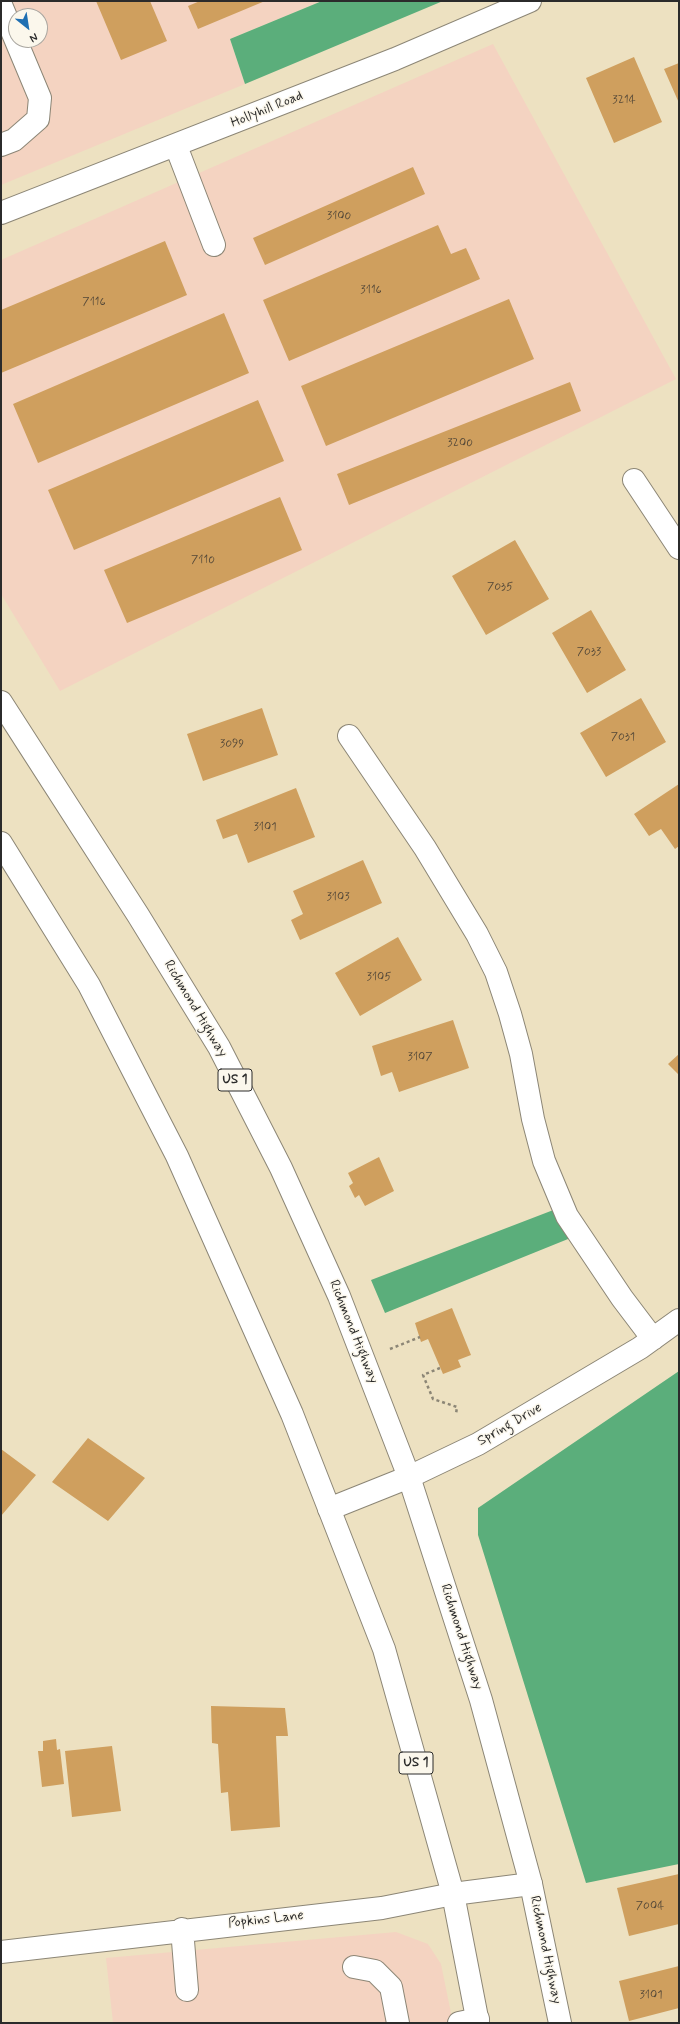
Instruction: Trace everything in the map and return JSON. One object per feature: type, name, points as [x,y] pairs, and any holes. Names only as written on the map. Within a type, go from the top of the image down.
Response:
[{"type":"main road","name":"Hollyhill Road","points":[[1,213],[176,146],[395,59],[530,1]]},
{"type":"main road","points":[[1,5],[40,98],[38,119],[14,140],[1,145]]},
{"type":"main road","points":[[176,146],[214,245]]},
{"type":"main road","points":[[634,480],[679,548]]},
{"type":"main road","name":"Richmond Highway","points":[[1,702],[138,915],[219,1047],[280,1168],[339,1296],[409,1477],[481,1700],[531,1884],[560,2023]]},
{"type":"main road","points":[[349,736],[425,848],[480,940],[496,972],[510,1014],[521,1054],[533,1119],[544,1161],[567,1216],[622,1298],[653,1339]]},
{"type":"main road","name":"US 1","points":[[1,843],[89,985],[180,1163],[292,1414],[384,1649],[453,1894],[472,2022]]},
{"type":"main road","name":"Spring Drive","points":[[329,1509],[409,1477],[478,1444],[653,1339],[679,1320]]},
{"type":"main road","name":"Popkins Lane","points":[[1,1952],[382,1908],[453,1894],[531,1884]]},
{"type":"main road","points":[[182,1930],[186,1990]]},
{"type":"main road","points":[[354,1967],[375,1971],[391,1987],[398,2023]]},
{"type":"path","points":[[399,1345],[420,1338]]},
{"type":"path","points":[[440,1368],[423,1375],[433,1399],[457,1408],[456,1414]]},
{"type":"shaded area","points":[[1,1],[322,1],[230,39],[245,84],[1,185]]},
{"type":"shaded area","points":[[493,44],[676,379],[60,691],[1,594],[1,260]]},
{"type":"shaded area","points":[[396,1932],[428,1944],[441,1964],[453,2023],[113,2023],[106,1958]]},
{"type":"green space","points":[[322,1],[443,1],[245,84],[230,39]]},
{"type":"green space","points":[[556,1209],[573,1237],[385,1313],[371,1280]]},
{"type":"green space","points":[[679,1371],[679,1864],[586,1883],[478,1535],[478,1508]]},
{"type":"building","points":[[96,1],[150,1],[167,41],[121,60]]},
{"type":"building","points":[[200,1],[265,1],[198,29],[188,6]]},
{"type":"building","points":[[634,57],[662,122],[614,143],[586,78]]},
{"type":"building","points":[[679,63],[679,103],[664,69]]},
{"type":"building","points":[[413,167],[425,194],[265,265],[253,238]]},
{"type":"building","points":[[438,225],[451,254],[466,248],[480,279],[289,361],[263,300]]},
{"type":"building","points":[[165,241],[187,295],[1,373],[1,310]]},
{"type":"building","points":[[509,299],[534,359],[326,446],[301,386]]},
{"type":"building","points":[[224,313],[249,373],[38,463],[13,404]]},
{"type":"building","points":[[570,382],[581,411],[349,505],[337,474]]},
{"type":"building","points":[[258,400],[284,461],[74,550],[48,490]]},
{"type":"building","points":[[280,497],[302,550],[127,623],[104,570]]},
{"type":"building","points":[[515,540],[549,599],[486,635],[452,576]]},
{"type":"building","points":[[591,610],[626,670],[587,693],[552,633]]},
{"type":"building","points":[[641,698],[666,742],[606,777],[580,733]]},
{"type":"building","points":[[262,708],[278,755],[203,781],[187,734]]},
{"type":"building","points":[[679,784],[679,846],[675,849],[661,829],[649,836],[634,814]]},
{"type":"building","points":[[296,788],[315,837],[248,863],[237,834],[223,839],[216,820]]},
{"type":"building","points":[[363,860],[382,903],[300,940],[291,920],[303,914],[293,891]]},
{"type":"building","points":[[398,937],[422,980],[360,1016],[335,973]]},
{"type":"building","points":[[453,1020],[469,1068],[399,1092],[392,1072],[381,1076],[372,1046]]},
{"type":"building","points":[[679,1054],[679,1075],[668,1064]]},
{"type":"building","points":[[379,1157],[394,1191],[365,1206],[359,1195],[355,1198],[349,1186],[353,1183],[348,1173]]},
{"type":"building","points":[[452,1308],[471,1355],[458,1360],[461,1367],[443,1374],[428,1339],[421,1342],[415,1323]]},
{"type":"building","points":[[88,1438],[145,1478],[108,1521],[52,1482]]},
{"type":"building","points":[[1,1449],[36,1475],[1,1516]]},
{"type":"building","points":[[211,1706],[285,1708],[288,1736],[276,1736],[280,1827],[231,1831],[228,1792],[221,1793],[218,1744],[212,1743]]},
{"type":"building","points":[[56,1739],[57,1750],[60,1749],[64,1784],[42,1787],[38,1751],[43,1751],[43,1741]]},
{"type":"building","points":[[112,1746],[121,1811],[72,1817],[65,1751]]},
{"type":"building","points":[[679,1874],[679,1924],[629,1936],[617,1888]]},
{"type":"building","points":[[679,1966],[679,2008],[629,2021],[619,1981]]}]
